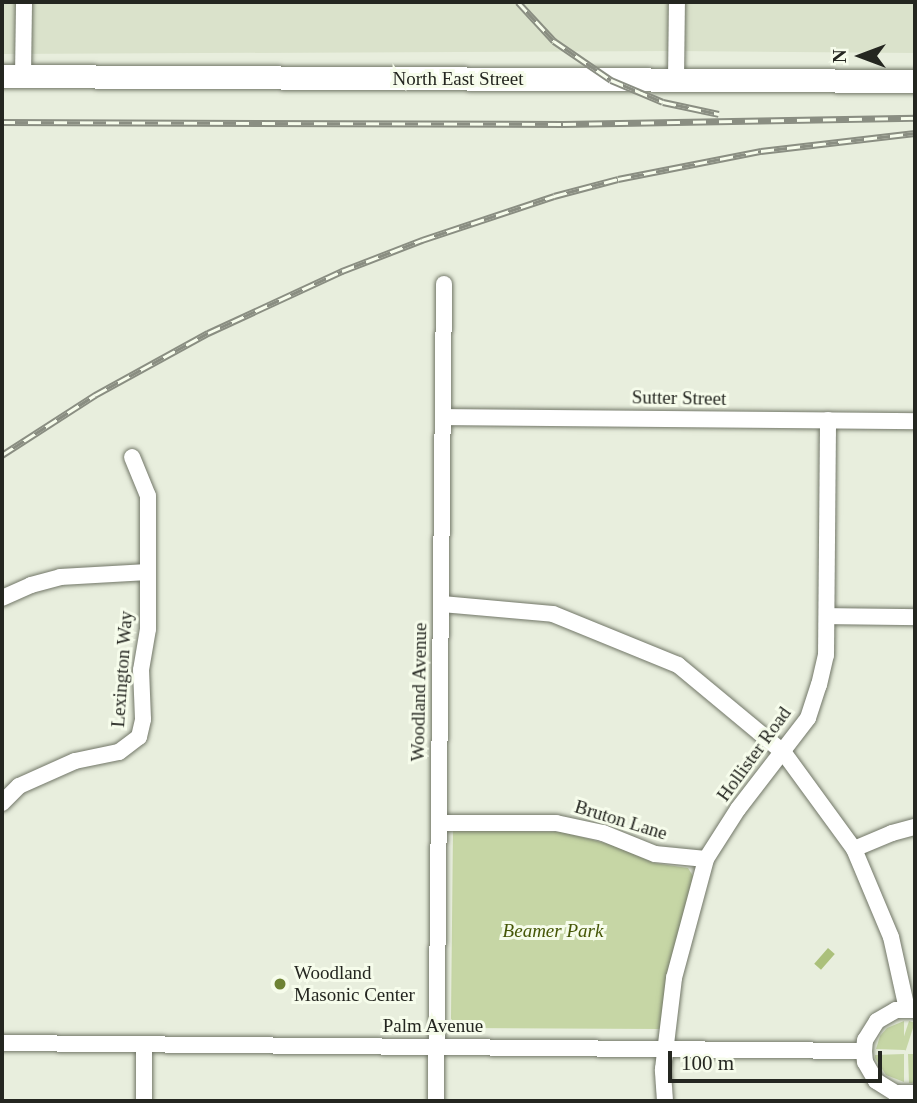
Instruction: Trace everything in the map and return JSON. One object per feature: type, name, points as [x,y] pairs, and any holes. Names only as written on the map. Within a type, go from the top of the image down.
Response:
[{"type":"main road","name":"North East Street","points":[[13,76],[915,81]]},
{"type":"street","points":[[13,76],[24,2]]},
{"type":"street","points":[[676,80],[677,2]]},
{"type":"street","name":"Woodland Avenue","points":[[436,1101],[444,284]]},
{"type":"street","name":"Sutter Street","points":[[443,416],[915,421]]},
{"type":"street","name":"Hollister Road","points":[[665,1101],[665,1048],[679,953],[706,859],[738,809],[784,753],[808,718],[819,685],[826,655],[828,420]]},
{"type":"street","points":[[2,598],[31,584],[60,577],[90,573],[148,572],[148,496],[132,457]]},
{"type":"street","name":"Lexington Way","points":[[2,803],[6,795],[19,786],[75,761],[119,752],[139,737],[143,719],[141,670],[148,629],[148,572]]},
{"type":"street","points":[[442,604],[553,614],[677,665],[784,753],[854,849],[891,937],[911,1009],[886,1014],[877,1021],[866,1040],[865,1062],[876,1081],[885,1088],[909,1096]]},
{"type":"street","points":[[827,616],[915,617]]},
{"type":"street","name":"Bruton Lane","points":[[439,823],[556,823],[579,827],[655,854],[706,859]]},
{"type":"street","points":[[854,849],[892,833],[915,827]]},
{"type":"street","name":"Palm Avenue","points":[[2,1043],[864,1051]]},
{"type":"street","points":[[144,1044],[144,1101]]},
{"type":"shaded area","points":[[2,2],[915,2],[915,53],[675,51],[2,54]]},
{"type":"shaded area","points":[[828,948],[835,954],[821,970],[814,964]]},
{"type":"green space","name":"Beamer Park","points":[[453,830],[562,832],[612,845],[654,863],[688,868],[693,876],[662,1029],[460,1028],[451,1019]]},
{"type":"green space","points":[[904,1021],[904,1050],[876,1049],[880,1036],[887,1028]]},
{"type":"green space","points":[[909,1021],[915,1023],[906,1050],[900,1049]]},
{"type":"green space","points":[[904,1054],[904,1082],[886,1075],[875,1058],[875,1055]]},
{"type":"green space","points":[[908,1054],[915,1054],[915,1082],[912,1083],[909,1083]]},
{"type":"railway","points":[[518,2],[554,41],[611,80],[663,102],[719,114]]},
{"type":"railway","points":[[2,122],[563,124],[915,118]]},
{"type":"railway","points":[[2,455],[95,395],[208,333],[342,271],[422,240],[554,196],[618,179],[761,151],[915,133]]},
{"type":"place","name":"Woodland Masonic Center","points":[[280,984]]}]
